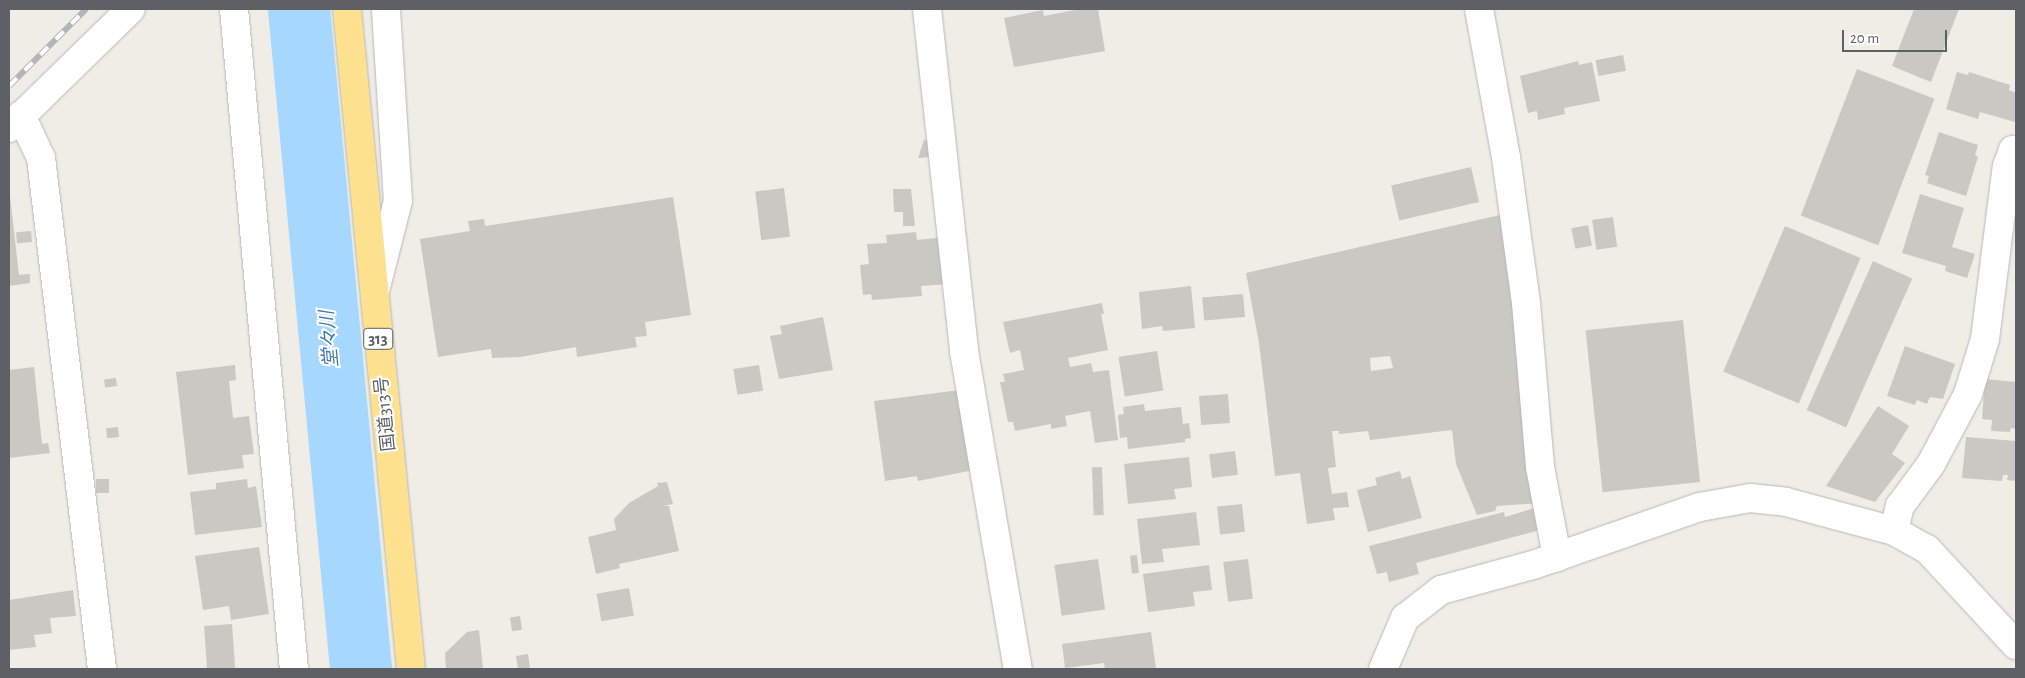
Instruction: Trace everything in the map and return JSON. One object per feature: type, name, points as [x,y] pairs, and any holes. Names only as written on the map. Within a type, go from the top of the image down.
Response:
[{"type":"highway","name":"国道313号","points":[[347,9],[411,669]]},
{"type":"street","points":[[102,669],[42,158],[15,122],[130,9]]},
{"type":"street","points":[[234,9],[294,669]]},
{"type":"street","points":[[374,296],[398,201],[386,9]]},
{"type":"street","points":[[927,9],[964,351],[1018,669]]},
{"type":"street","points":[[1479,9],[1506,157],[1526,303],[1540,467],[1557,557]]},
{"type":"street","points":[[1894,531],[1900,506],[1931,464],[1968,394],[1984,339],[2007,166],[2013,150],[2016,150]]},
{"type":"street","points":[[1383,669],[1405,618],[1441,590],[1557,557],[1700,507],[1750,498],[1786,502],[1894,531],[1927,549],[2016,645]]},
{"type":"building","points":[[1080,9],[1098,9],[1105,51],[1014,67],[1004,18],[1043,10],[1044,16]]},
{"type":"building","points":[[1914,9],[1959,9],[1931,82],[1892,66]]},
{"type":"building","points":[[1623,55],[1626,71],[1599,76],[1596,60]]},
{"type":"building","points":[[1578,61],[1579,65],[1592,62],[1600,101],[1564,108],[1565,114],[1538,120],[1537,111],[1528,113],[1520,76]]},
{"type":"building","points":[[1857,69],[1934,99],[1878,245],[1801,216]]},
{"type":"building","points":[[1957,72],[1968,75],[1969,72],[2010,85],[2009,90],[2016,93],[2015,122],[1980,112],[1978,119],[1946,109]]},
{"type":"building","points":[[1939,132],[1978,145],[1975,155],[1978,157],[1966,196],[1927,183],[1929,176],[1925,175]]},
{"type":"building","points":[[941,139],[942,156],[918,158],[924,140]]},
{"type":"building","points":[[1471,167],[1479,202],[1399,221],[1391,185]]},
{"type":"building","points":[[784,188],[790,237],[761,240],[755,192]]},
{"type":"building","points":[[893,189],[911,189],[915,226],[903,226],[903,212],[894,212]]},
{"type":"building","points":[[1920,194],[1964,208],[1952,247],[1975,254],[1967,278],[1945,271],[1946,266],[1902,253]]},
{"type":"building","points":[[10,196],[19,275],[30,274],[30,283],[9,286]]},
{"type":"building","points":[[673,197],[691,315],[645,322],[647,336],[635,337],[637,347],[577,357],[576,347],[520,357],[492,358],[491,349],[438,357],[420,239],[470,231],[468,221],[484,219],[485,226]]},
{"type":"building","points":[[1513,212],[1541,503],[1497,506],[1495,511],[1477,515],[1456,464],[1452,430],[1370,440],[1368,431],[1339,434],[1339,431],[1332,431],[1336,467],[1328,468],[1332,494],[1347,492],[1349,507],[1333,508],[1335,520],[1307,524],[1300,473],[1275,476],[1259,343],[1246,273]],"holes":[[[1390,356],[1393,368],[1371,371],[1370,358]]]},
{"type":"building","points":[[1613,217],[1617,247],[1596,250],[1592,220]]},
{"type":"building","points":[[1588,225],[1592,246],[1575,249],[1571,228]]},
{"type":"building","points":[[1785,226],[1860,258],[1799,403],[1723,371]]},
{"type":"building","points":[[31,231],[32,242],[17,243],[16,232]]},
{"type":"building","points":[[916,232],[917,240],[944,237],[948,284],[921,286],[922,296],[872,300],[871,294],[863,295],[860,265],[869,264],[867,244],[887,243],[886,235]]},
{"type":"building","points":[[1873,261],[1912,278],[1846,427],[1807,410]]},
{"type":"building","points":[[1191,286],[1195,328],[1163,331],[1162,326],[1142,329],[1139,292]]},
{"type":"building","points":[[1243,294],[1245,317],[1204,320],[1202,298]]},
{"type":"building","points":[[1102,303],[1104,314],[1101,314],[1108,350],[1068,358],[1070,367],[1091,363],[1093,372],[1109,370],[1118,440],[1095,443],[1090,411],[1065,416],[1067,426],[1051,429],[1051,424],[1015,431],[1013,422],[1008,422],[1000,382],[1005,382],[1003,374],[1024,370],[1020,350],[1010,353],[1003,322]]},
{"type":"building","points":[[823,317],[833,370],[779,379],[770,336],[782,334],[780,326]]},
{"type":"building","points":[[1683,320],[1700,482],[1603,492],[1586,330]]},
{"type":"building","points":[[1905,346],[1955,364],[1943,399],[1930,397],[1927,404],[1917,400],[1915,405],[1887,396]]},
{"type":"building","points":[[1157,351],[1163,391],[1125,397],[1118,357]]},
{"type":"building","points":[[235,365],[236,380],[229,381],[233,418],[249,416],[254,454],[242,455],[244,468],[188,475],[176,372]]},
{"type":"building","points":[[759,365],[763,391],[737,395],[733,369]]},
{"type":"building","points":[[34,367],[42,444],[48,443],[50,453],[9,458],[9,370]]},
{"type":"building","points":[[116,378],[117,386],[105,387],[104,379]]},
{"type":"building","points":[[1985,379],[2016,382],[2016,429],[2011,428],[2010,432],[1991,431],[1992,420],[1982,419]]},
{"type":"building","points":[[975,388],[989,467],[918,481],[917,476],[885,481],[874,401]]},
{"type":"building","points":[[1228,394],[1230,423],[1201,425],[1199,396]]},
{"type":"building","points":[[1144,404],[1145,411],[1181,407],[1183,424],[1189,423],[1191,438],[1185,439],[1185,442],[1128,449],[1127,437],[1120,438],[1118,415],[1124,414],[1123,407]]},
{"type":"building","points":[[1878,406],[1909,426],[1892,454],[1905,463],[1875,502],[1826,486]]},
{"type":"building","points":[[118,427],[119,437],[107,438],[106,428]]},
{"type":"building","points":[[1966,437],[2016,441],[2016,481],[2007,480],[2008,475],[2003,475],[2002,481],[1962,478]]},
{"type":"building","points":[[1235,451],[1238,475],[1212,478],[1209,454]]},
{"type":"building","points":[[1189,457],[1192,487],[1174,489],[1176,499],[1128,504],[1124,464]]},
{"type":"building","points":[[1092,467],[1102,467],[1104,515],[1094,515]]},
{"type":"building","points":[[1400,471],[1402,479],[1410,476],[1422,518],[1368,532],[1357,490],[1377,485],[1375,478]]},
{"type":"building","points":[[96,479],[109,479],[109,493],[96,493]]},
{"type":"building","points":[[247,479],[248,488],[256,486],[262,527],[195,535],[190,492],[216,489],[216,483]]},
{"type":"building","points":[[667,482],[673,504],[663,506],[669,506],[679,551],[619,564],[620,568],[596,574],[588,537],[616,530],[614,519],[629,503],[658,486],[657,483]]},
{"type":"building","points":[[1242,504],[1245,532],[1220,534],[1217,507]]},
{"type":"building","points":[[1538,507],[1544,529],[1416,563],[1419,574],[1389,582],[1387,572],[1377,574],[1369,546],[1504,512],[1505,517]]},
{"type":"building","points":[[1196,512],[1200,545],[1162,549],[1164,562],[1142,564],[1137,519]]},
{"type":"building","points":[[259,547],[269,614],[231,620],[229,606],[203,610],[195,556]]},
{"type":"building","points":[[1137,555],[1139,573],[1132,574],[1130,556]]},
{"type":"building","points":[[1098,559],[1105,610],[1062,616],[1054,565]]},
{"type":"building","points":[[1248,559],[1253,599],[1228,602],[1223,562]]},
{"type":"building","points":[[1209,565],[1212,590],[1193,592],[1195,606],[1148,612],[1143,574]]},
{"type":"building","points":[[629,588],[634,616],[601,621],[597,594]]},
{"type":"building","points":[[73,590],[76,616],[50,618],[52,633],[34,635],[36,647],[9,650],[9,600]]},
{"type":"building","points":[[520,616],[522,630],[512,631],[510,617]]},
{"type":"building","points":[[232,624],[235,668],[207,669],[204,626]]},
{"type":"building","points":[[479,630],[483,669],[446,669],[445,653],[467,632]]},
{"type":"building","points":[[1151,632],[1156,669],[1105,669],[1104,663],[1065,668],[1062,644]]},
{"type":"building","points":[[528,654],[530,669],[518,669],[516,656]]},
{"type":"waterway","name":"堂々川","points":[[299,9],[361,669]]},
{"type":"railway","points":[[9,86],[86,9]]}]
